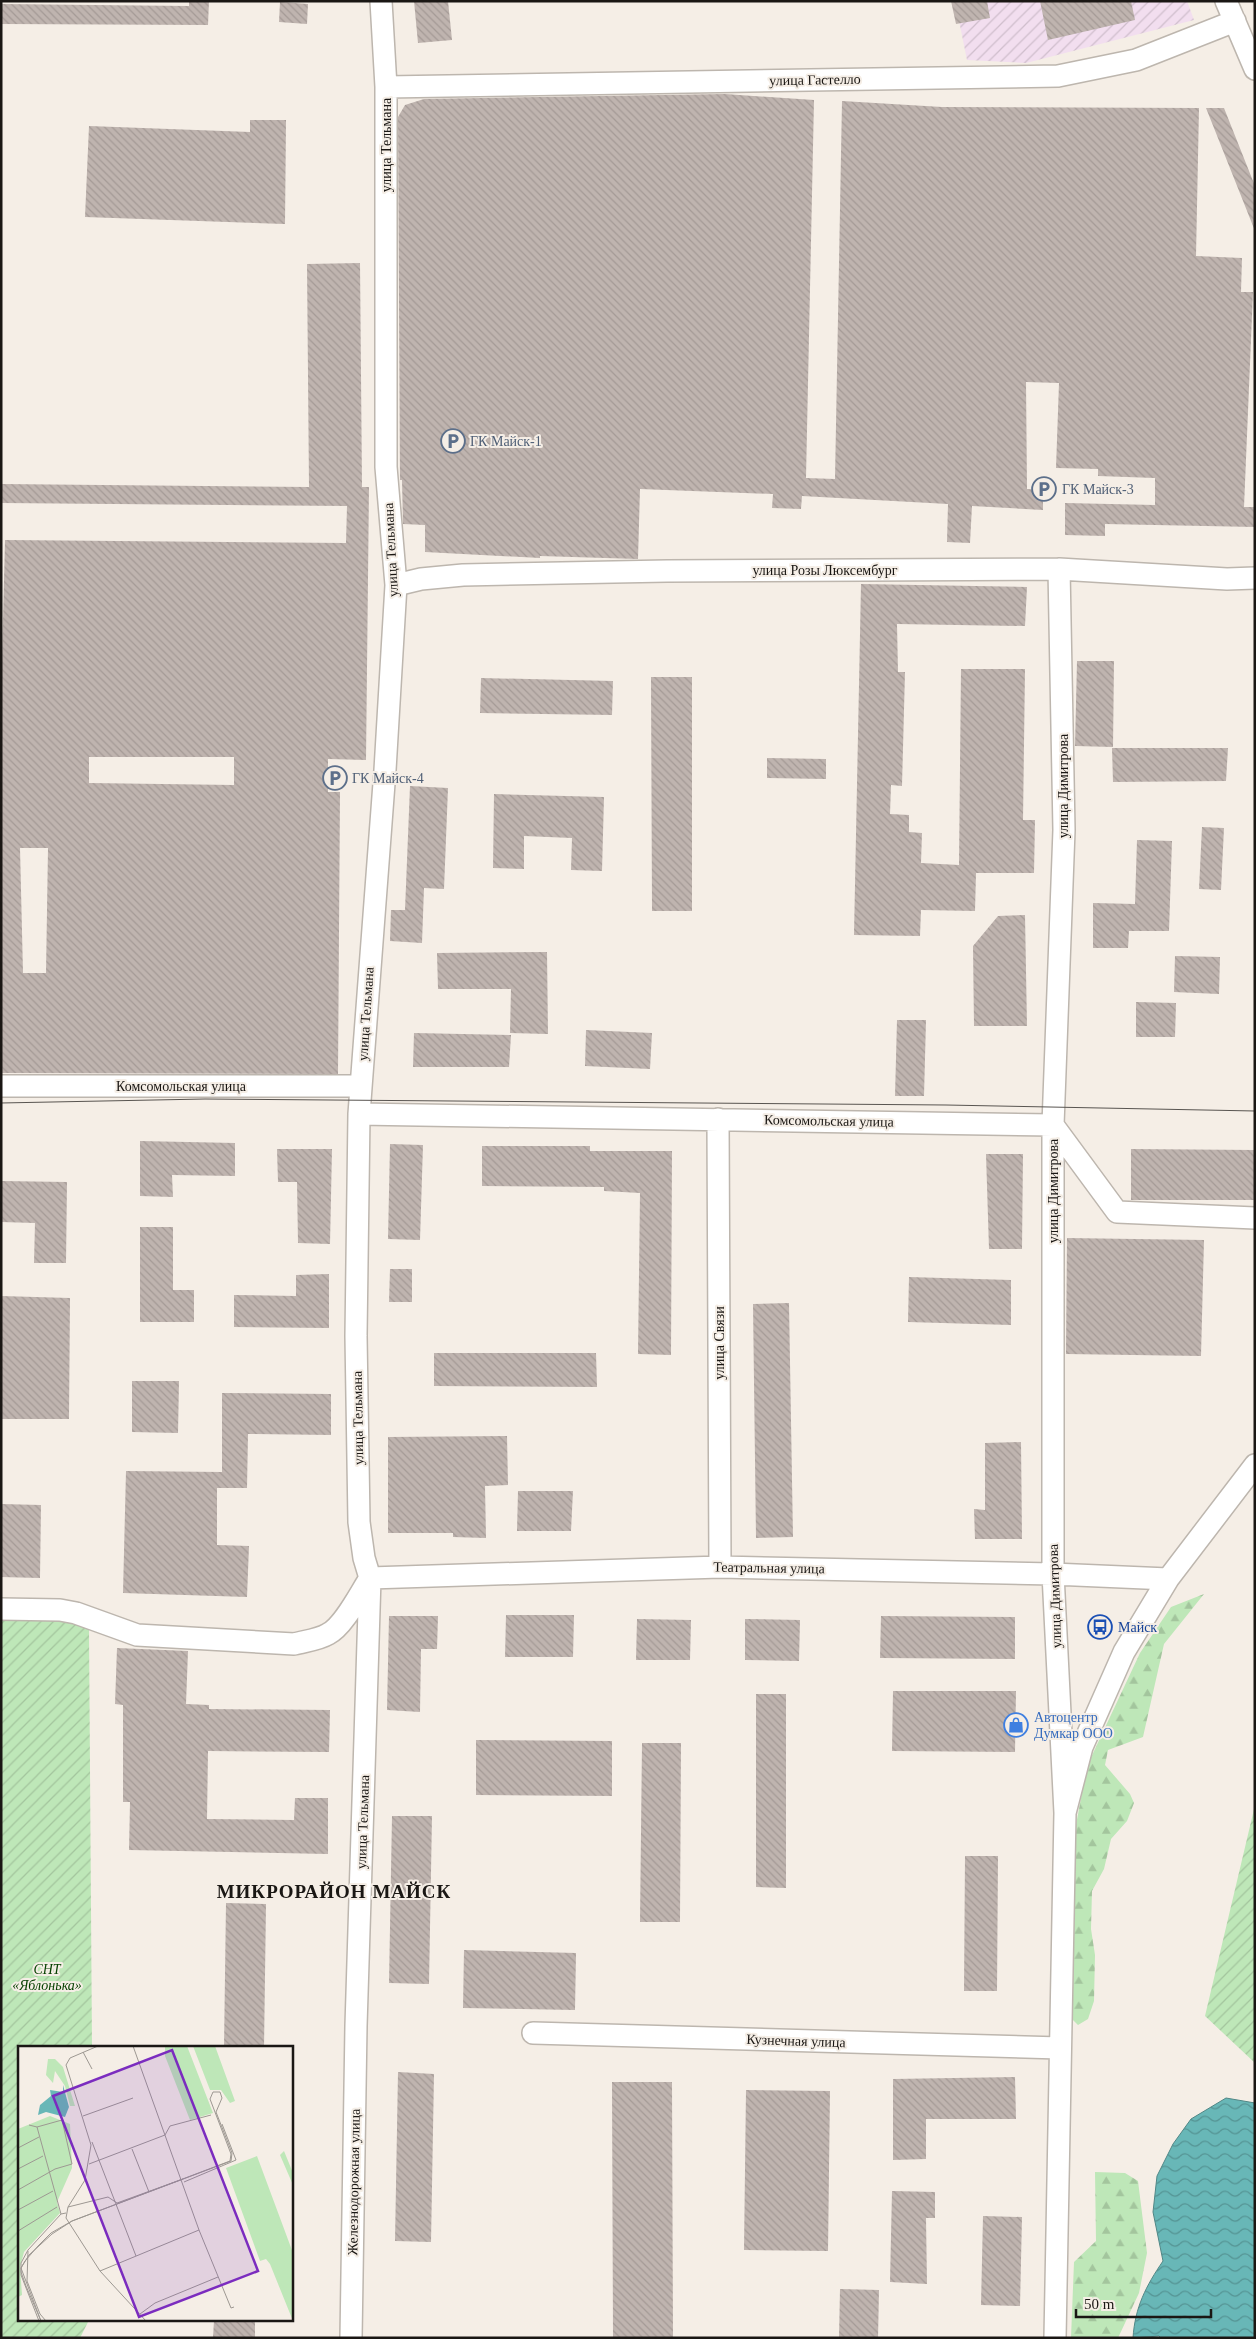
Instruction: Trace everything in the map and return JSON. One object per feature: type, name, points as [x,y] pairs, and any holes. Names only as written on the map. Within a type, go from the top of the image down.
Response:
[{"type":"street","name":"улица Тельмана","points":[[356,2026],[370,1578],[364,1558],[359,1522],[356,1336],[359,1114],[385,770],[396,585],[386,467],[386,87],[381,1]]},
{"type":"street","points":[[1226,1],[1255,69]]},
{"type":"street","name":"улица Гастелло","points":[[386,87],[1058,76],[1136,60],[1235,21]]},
{"type":"street","name":"улица Розы Люксембург","points":[[396,585],[421,579],[473,575],[676,571],[1059,569],[1227,579],[1255,578]]},
{"type":"street","name":"улица Димитрова","points":[[1059,569],[1064,830],[1053,1125],[1053,1574],[1065,1813]]},
{"type":"street","name":"Комсомольская улица","points":[[1,1086],[361,1086]]},
{"type":"street","name":"Комсомольская улица","points":[[359,1114],[1053,1125]]},
{"type":"street","name":"улица Связи","points":[[718,1119],[720,1567]]},
{"type":"street","points":[[1053,1125],[1117,1212],[1255,1218]]},
{"type":"street","points":[[1055,2338],[1065,1813],[1082,1747],[1124,1652],[1168,1579],[1255,1465]]},
{"type":"street","name":"Театральная улица","points":[[370,1578],[720,1567],[1053,1574],[1168,1579]]},
{"type":"street","points":[[1,1609],[60,1610],[143,1636],[294,1644],[320,1638],[330,1633],[339,1624],[370,1578]]},
{"type":"street","name":"Железнодорожная улица","points":[[351,2338],[356,2026]]},
{"type":"street","name":"Кузнечная улица","points":[[533,2034],[1060,2048]]},
{"type":"shaded area","points":[[955,1],[1187,1],[1194,20],[1026,63],[967,60]]},
{"type":"green space","points":[[1204,1594],[1164,1644],[1143,1737],[1108,1750],[1105,1765],[1130,1794],[1134,1803],[1127,1821],[1111,1839],[1104,1869],[1092,1891],[1091,1929],[1095,1955],[1094,2001],[1088,2019],[1078,2025],[1066,2013],[1073,1926],[1076,1825],[1087,1766],[1140,1653],[1171,1607]]},
{"type":"green space","name":"СНТ «Яблонька»","points":[[1,1617],[64,1618],[89,1629],[92,2046],[18,2046],[18,2322],[88,2322],[80,2338],[1,2338]]},
{"type":"green space","points":[[1255,1805],[1255,2063],[1205,2016]]},
{"type":"green space","points":[[1095,2172],[1125,2173],[1138,2181],[1147,2253],[1139,2293],[1118,2338],[1071,2338],[1074,2262],[1096,2241]]},
{"type":"water","points":[[1226,2098],[1255,2103],[1255,2338],[1161,2338],[1159,2336],[1133,2338],[1136,2316],[1142,2297],[1163,2261],[1153,2212],[1157,2176],[1173,2144],[1191,2119]]},
{"type":"building","points":[[189,1],[209,1],[208,25],[1,24],[1,4],[189,6]]},
{"type":"building","points":[[414,1],[448,1],[452,40],[418,43]]},
{"type":"building","points":[[951,1],[987,1],[990,18],[956,24]]},
{"type":"building","points":[[1040,1],[1131,1],[1135,20],[1048,40]]},
{"type":"building","points":[[280,2],[308,4],[307,24],[279,22]]},
{"type":"building","points":[[725,94],[814,100],[806,478],[835,479],[842,101],[942,107],[1199,108],[1196,256],[1242,258],[1241,292],[1253,292],[1244,507],[1255,507],[1255,527],[1105,524],[1105,536],[1065,535],[1065,503],[1155,505],[1155,478],[1098,476],[1098,469],[1056,468],[1059,383],[1026,382],[1027,489],[1043,490],[1043,510],[972,506],[970,543],[947,542],[948,504],[802,496],[801,509],[772,508],[773,494],[640,489],[638,559],[540,556],[540,558],[425,552],[425,525],[403,524],[402,480],[400,480],[398,117],[405,105],[424,99]]},
{"type":"building","points":[[1206,108],[1224,108],[1255,186],[1255,231]]},
{"type":"building","points":[[250,120],[286,120],[285,224],[85,217],[89,126],[250,132]]},
{"type":"building","points":[[360,263],[362,487],[369,487],[366,760],[328,759],[328,792],[340,792],[338,1074],[1,1073],[1,701],[5,540],[346,543],[347,506],[1,503],[1,484],[309,487],[307,264]],"holes":[[[89,757],[234,757],[234,785],[89,783]],[[20,848],[48,848],[46,973],[23,973]]]},
{"type":"building","points":[[861,584],[1027,587],[1025,626],[897,624],[898,672],[905,672],[902,786],[891,785],[890,814],[909,815],[909,832],[922,833],[921,863],[959,865],[961,669],[1025,669],[1023,820],[1035,820],[1034,873],[976,873],[975,911],[921,910],[920,936],[854,935]]},
{"type":"building","points":[[1077,661],[1114,661],[1113,747],[1075,746]]},
{"type":"building","points":[[651,677],[692,677],[692,911],[652,911]]},
{"type":"building","points":[[481,678],[613,681],[612,715],[480,713]]},
{"type":"building","points":[[1112,748],[1228,748],[1226,781],[1113,782]]},
{"type":"building","points":[[767,758],[826,759],[826,779],[767,778]]},
{"type":"building","points":[[410,786],[448,788],[444,889],[424,888],[422,943],[390,941],[391,910],[405,910]]},
{"type":"building","points":[[494,794],[604,797],[602,871],[571,870],[572,838],[524,836],[524,869],[493,868]]},
{"type":"building","points":[[1202,827],[1224,828],[1221,890],[1199,889]]},
{"type":"building","points":[[1137,840],[1172,841],[1169,931],[1129,931],[1128,948],[1093,948],[1093,903],[1135,904]]},
{"type":"building","points":[[1025,915],[1027,1026],[974,1026],[973,946],[998,916]]},
{"type":"building","points":[[547,952],[548,1034],[510,1033],[511,989],[438,989],[437,953]]},
{"type":"building","points":[[1175,956],[1220,957],[1219,994],[1174,992]]},
{"type":"building","points":[[1136,1002],[1176,1003],[1175,1037],[1136,1037]]},
{"type":"building","points":[[897,1020],[926,1020],[924,1096],[895,1096]]},
{"type":"building","points":[[586,1030],[652,1033],[650,1069],[585,1066]]},
{"type":"building","points":[[414,1033],[511,1035],[509,1067],[413,1067]]},
{"type":"building","points":[[140,1141],[235,1143],[235,1176],[172,1175],[173,1197],[140,1196]]},
{"type":"building","points":[[390,1144],[423,1145],[420,1240],[388,1239]]},
{"type":"building","points":[[482,1146],[590,1146],[590,1151],[672,1151],[671,1355],[638,1354],[640,1193],[604,1191],[604,1187],[482,1186]]},
{"type":"building","points":[[277,1149],[332,1149],[330,1244],[298,1243],[297,1182],[278,1182]]},
{"type":"building","points":[[1131,1149],[1255,1150],[1255,1200],[1131,1200]]},
{"type":"building","points":[[986,1154],[1023,1154],[1022,1249],[989,1249]]},
{"type":"building","points":[[1,1181],[67,1182],[66,1263],[34,1263],[35,1223],[1,1222]]},
{"type":"building","points":[[140,1227],[173,1227],[173,1290],[194,1290],[194,1322],[140,1322]]},
{"type":"building","points":[[1067,1238],[1204,1240],[1201,1356],[1066,1354]]},
{"type":"building","points":[[390,1269],[412,1269],[412,1302],[389,1302]]},
{"type":"building","points":[[329,1274],[329,1328],[234,1327],[234,1295],[296,1296],[296,1275]]},
{"type":"building","points":[[909,1277],[1011,1280],[1011,1325],[908,1322]]},
{"type":"building","points":[[1,1296],[70,1298],[69,1419],[1,1419]]},
{"type":"building","points":[[789,1303],[793,1537],[756,1538],[753,1304]]},
{"type":"building","points":[[434,1353],[596,1353],[597,1387],[434,1386]]},
{"type":"building","points":[[132,1381],[179,1381],[178,1433],[132,1432]]},
{"type":"building","points":[[222,1393],[331,1394],[331,1435],[248,1434],[247,1488],[217,1488],[217,1545],[249,1546],[247,1597],[123,1593],[126,1471],[222,1472]]},
{"type":"building","points":[[507,1436],[508,1485],[485,1486],[486,1538],[453,1537],[453,1533],[388,1533],[388,1437]]},
{"type":"building","points":[[1021,1442],[1022,1539],[975,1539],[974,1509],[985,1510],[985,1443]]},
{"type":"building","points":[[518,1491],[573,1491],[571,1531],[517,1531]]},
{"type":"building","points":[[1,1504],[41,1505],[40,1578],[1,1577]]},
{"type":"building","points":[[506,1615],[574,1615],[573,1657],[505,1657]]},
{"type":"building","points":[[389,1616],[438,1616],[437,1649],[421,1649],[420,1712],[387,1710]]},
{"type":"building","points":[[881,1616],[1015,1617],[1015,1659],[880,1658]]},
{"type":"building","points":[[637,1619],[691,1620],[690,1660],[636,1660]]},
{"type":"building","points":[[745,1619],[800,1620],[799,1661],[745,1660]]},
{"type":"building","points":[[117,1648],[188,1651],[186,1704],[209,1705],[209,1709],[330,1710],[329,1752],[208,1751],[207,1819],[294,1820],[295,1798],[328,1798],[328,1854],[129,1850],[130,1802],[123,1802],[123,1705],[115,1704]]},
{"type":"building","points":[[893,1691],[1016,1691],[1015,1752],[892,1751]]},
{"type":"building","points":[[756,1694],[786,1694],[786,1888],[756,1887]]},
{"type":"building","points":[[476,1740],[612,1741],[612,1796],[476,1795]]},
{"type":"building","points":[[642,1743],[681,1743],[680,1922],[640,1922]]},
{"type":"building","points":[[392,1816],[432,1816],[429,1984],[389,1983]]},
{"type":"building","points":[[965,1856],[998,1856],[997,1991],[964,1991]]},
{"type":"building","points":[[226,1903],[266,1904],[264,2046],[224,2046]]},
{"type":"building","points":[[464,1950],[576,1953],[575,2010],[463,2008]]},
{"type":"building","points":[[398,2072],[434,2074],[431,2242],[395,2241]]},
{"type":"building","points":[[1015,2077],[1016,2119],[926,2119],[926,2159],[893,2160],[893,2079]]},
{"type":"building","points":[[612,2082],[672,2082],[673,2338],[613,2338]]},
{"type":"building","points":[[746,2090],[830,2091],[828,2251],[744,2250]]},
{"type":"building","points":[[892,2191],[935,2192],[935,2218],[926,2218],[927,2284],[890,2282]]},
{"type":"building","points":[[983,2216],[1022,2217],[1020,2306],[981,2305]]},
{"type":"building","points":[[840,2289],[879,2290],[878,2338],[839,2338]]},
{"type":"building","points":[[214,2322],[255,2322],[255,2338],[213,2338]]},
{"type":"tram line","points":[[1,1103],[205,1099],[946,1105],[1255,1111]]},
{"type":"place","name":"ГК Майск-1","points":[[453,441]]},
{"type":"place","name":"ГК Майск-3","points":[[1044,489]]},
{"type":"place","name":"ГК Майск-4","points":[[335,778]]},
{"type":"place","name":"Майск","points":[[1100,1627]]},
{"type":"place","name":"Автоцентр Думкар ООО","points":[[1016,1725]]},
{"type":"district","name":"МИКРОРАЙОН МАЙСК","points":[[334,1891]]}]
